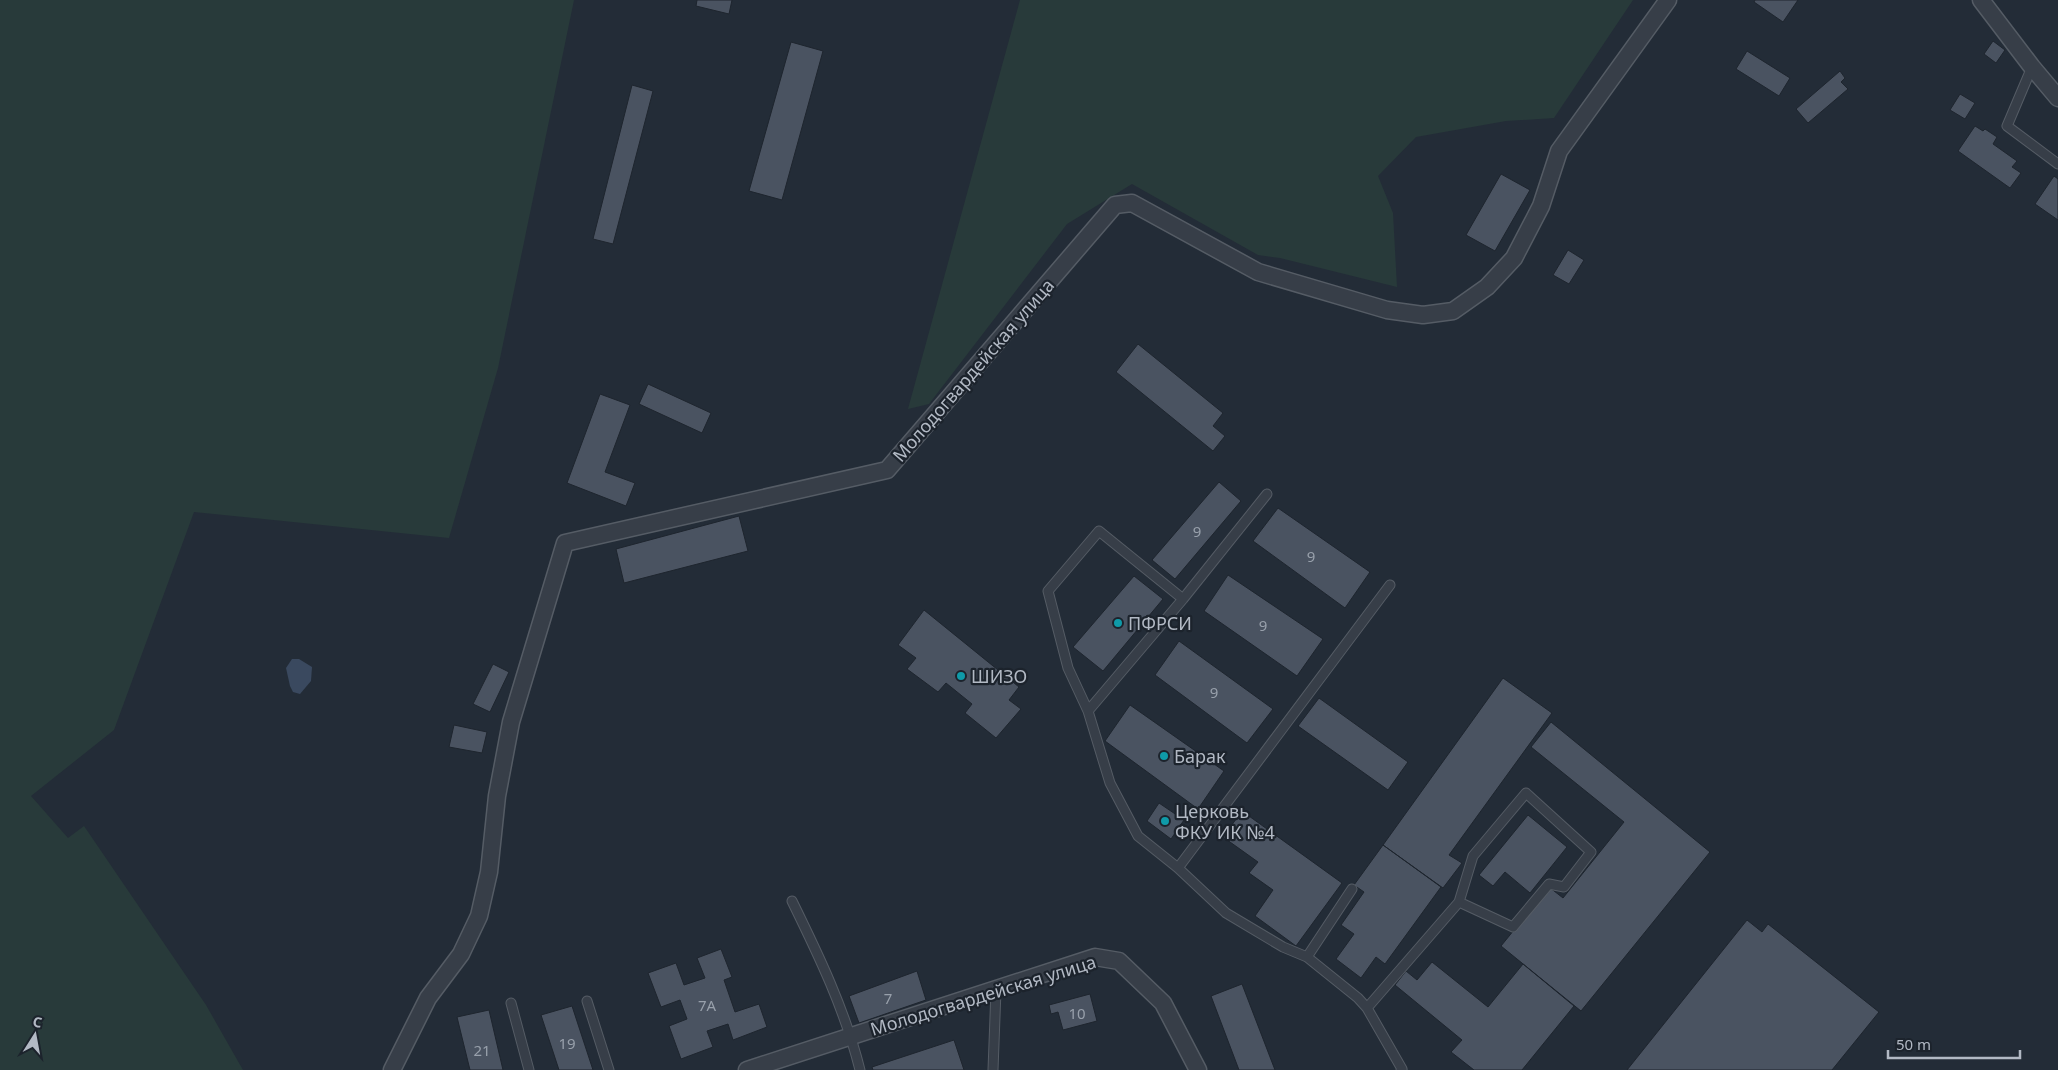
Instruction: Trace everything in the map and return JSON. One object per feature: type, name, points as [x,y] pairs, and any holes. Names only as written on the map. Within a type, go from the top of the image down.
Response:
[{"type":"street","name":"Молодогвардейская улица","points":[[392,1070],[428,998],[461,954],[479,916],[489,872],[497,796],[511,722],[565,543],[887,470],[1115,205],[1132,203],[1258,272],[1387,310],[1423,315],[1453,310],[1487,287],[1514,258],[1541,206],[1559,151],[1668,0]]},
{"type":"street","points":[[1981,0],[2058,98]]},
{"type":"street","name":"Молодогвардейская улица","points":[[747,1070],[1096,957],[1119,961],[1163,1003],[1198,1070]]},
{"type":"lane","points":[[2032,67],[2007,126],[2058,164]]},
{"type":"lane","points":[[1088,711],[1183,599],[1267,494]]},
{"type":"lane","points":[[1183,599],[1099,531],[1048,591],[1068,668],[1088,711],[1110,782],[1138,836],[1178,868],[1226,912],[1283,947],[1307,957],[1358,998],[1367,1008],[1402,1070]]},
{"type":"lane","points":[[1178,868],[1390,585]]},
{"type":"lane","points":[[1367,1008],[1459,902],[1473,856],[1526,793],[1591,852],[1564,887],[1549,884],[1514,927],[1459,902]]},
{"type":"lane","points":[[1307,957],[1352,888]]},
{"type":"lane","points":[[792,901],[824,966],[852,1036],[860,1070]]},
{"type":"lane","points":[[993,1070],[996,990]]},
{"type":"lane","points":[[587,1001],[609,1070]]},
{"type":"lane","points":[[512,1003],[529,1070]]},
{"type":"shaded area","points":[[0,0],[574,0],[498,368],[449,538],[194,512],[114,730],[31,796],[68,838],[84,826],[206,1005],[243,1070],[0,1070]]},
{"type":"shaded area","points":[[1020,0],[1633,0],[1554,118],[1506,121],[1416,137],[1378,176],[1393,213],[1397,287],[1280,258],[1258,255],[1132,184],[1067,224],[929,404],[908,409]]},
{"type":"water","points":[[292,659],[299,659],[312,667],[311,681],[300,694],[293,692],[290,686],[286,668]]},
{"type":"building","points":[[697,0],[732,0],[729,14],[696,6]]},
{"type":"building","points":[[1755,0],[1798,0],[1783,22],[1754,2]]},
{"type":"building","points":[[1993,41],[2005,50],[1996,63],[1984,54]]},
{"type":"building","points":[[791,42],[823,51],[782,200],[749,191]]},
{"type":"building","points":[[1747,51],[1790,78],[1779,96],[1736,69]]},
{"type":"building","points":[[1840,71],[1845,78],[1841,82],[1848,89],[1808,123],[1796,109]]},
{"type":"building","points":[[632,85],[653,91],[613,244],[593,239]]},
{"type":"building","points":[[1960,94],[1975,103],[1965,119],[1950,110]]},
{"type":"building","points":[[1975,126],[1983,131],[1985,129],[1997,137],[1993,144],[2017,161],[2012,167],[2021,173],[2010,188],[1958,151]]},
{"type":"building","points":[[1501,174],[1530,190],[1495,251],[1466,235]]},
{"type":"building","points":[[2054,176],[2058,179],[2058,220],[2035,204]]},
{"type":"building","points":[[1568,250],[1584,260],[1569,284],[1553,275]]},
{"type":"building","points":[[1138,344],[1223,413],[1213,426],[1225,436],[1213,451],[1116,372]]},
{"type":"building","points":[[648,384],[711,413],[702,433],[639,404]]},
{"type":"building","points":[[600,394],[630,405],[605,472],[635,483],[626,506],[567,483]]},
{"type":"building","name":"ПФРСИ","points":[[1219,482],[1241,501],[1175,579],[1152,560]]},
{"type":"building","points":[[1278,508],[1370,572],[1345,608],[1253,541]]},
{"type":"building","points":[[739,516],[748,551],[624,583],[616,549]]},
{"type":"building","points":[[1228,575],[1323,639],[1297,676],[1204,611]]},
{"type":"building","name":"ПФРСИ","points":[[1134,576],[1163,599],[1103,671],[1073,647]]},
{"type":"building","name":"ШИЗО","points":[[924,610],[1019,687],[1009,700],[1021,709],[996,738],[965,713],[972,704],[946,683],[938,692],[907,669],[916,658],[898,645]]},
{"type":"building","name":"Барак","points":[[1179,641],[1273,709],[1247,743],[1155,675]]},
{"type":"building","points":[[493,664],[509,672],[490,712],[473,704]]},
{"type":"building","points":[[1503,678],[1552,713],[1449,855],[1462,863],[1443,888],[1383,845]]},
{"type":"building","points":[[1319,698],[1408,762],[1388,790],[1298,726]]},
{"type":"building","name":"Барак","points":[[1130,705],[1224,771],[1198,809],[1105,741]]},
{"type":"building","points":[[1551,722],[1710,852],[1581,1011],[1501,946],[1549,887],[1563,898],[1624,822],[1531,747]]},
{"type":"building","points":[[454,725],[487,732],[482,753],[449,747]]},
{"type":"building","name":"Церковь ФКУ ИК №4","points":[[1159,803],[1184,820],[1171,839],[1147,821]]},
{"type":"building","points":[[1242,811],[1342,883],[1296,946],[1255,916],[1273,890],[1249,873],[1258,862],[1223,837]]},
{"type":"building","points":[[1528,815],[1567,847],[1530,893],[1505,872],[1493,886],[1479,875]]},
{"type":"building","points":[[1383,845],[1441,887],[1385,964],[1376,957],[1361,978],[1336,959],[1354,934],[1341,925],[1364,892],[1354,885]]},
{"type":"building","points":[[1747,920],[1762,932],[1768,924],[1879,1012],[1832,1070],[1627,1070]]},
{"type":"building","points":[[721,949],[732,977],[724,980],[735,1012],[759,1004],[767,1027],[733,1040],[728,1024],[707,1031],[713,1047],[681,1059],[669,1026],[687,1019],[680,1000],[661,1007],[648,973],[676,963],[684,985],[705,978],[697,958]]},
{"type":"building","points":[[1432,962],[1488,1007],[1523,964],[1574,1006],[1522,1070],[1474,1070],[1451,1052],[1462,1040],[1395,985],[1406,971],[1417,980]]},
{"type":"building","points":[[917,971],[926,1000],[859,1023],[849,996]]},
{"type":"building","points":[[1242,984],[1275,1070],[1239,1070],[1211,996]]},
{"type":"building","points":[[1090,994],[1097,1021],[1063,1030],[1058,1012],[1051,1014],[1049,1005]]},
{"type":"building","points":[[572,1006],[593,1070],[559,1070],[541,1015]]},
{"type":"building","points":[[489,1010],[503,1070],[470,1070],[457,1017]]},
{"type":"building","points":[[954,1040],[964,1070],[873,1070],[872,1067]]},
{"type":"place","name":"ПФРСИ","points":[[1118,623]]},
{"type":"place","name":"ШИЗО","points":[[961,676]]},
{"type":"place","name":"Барак","points":[[1164,756]]},
{"type":"place","name":"Церковь ФКУ ИК №4","points":[[1165,821]]}]
